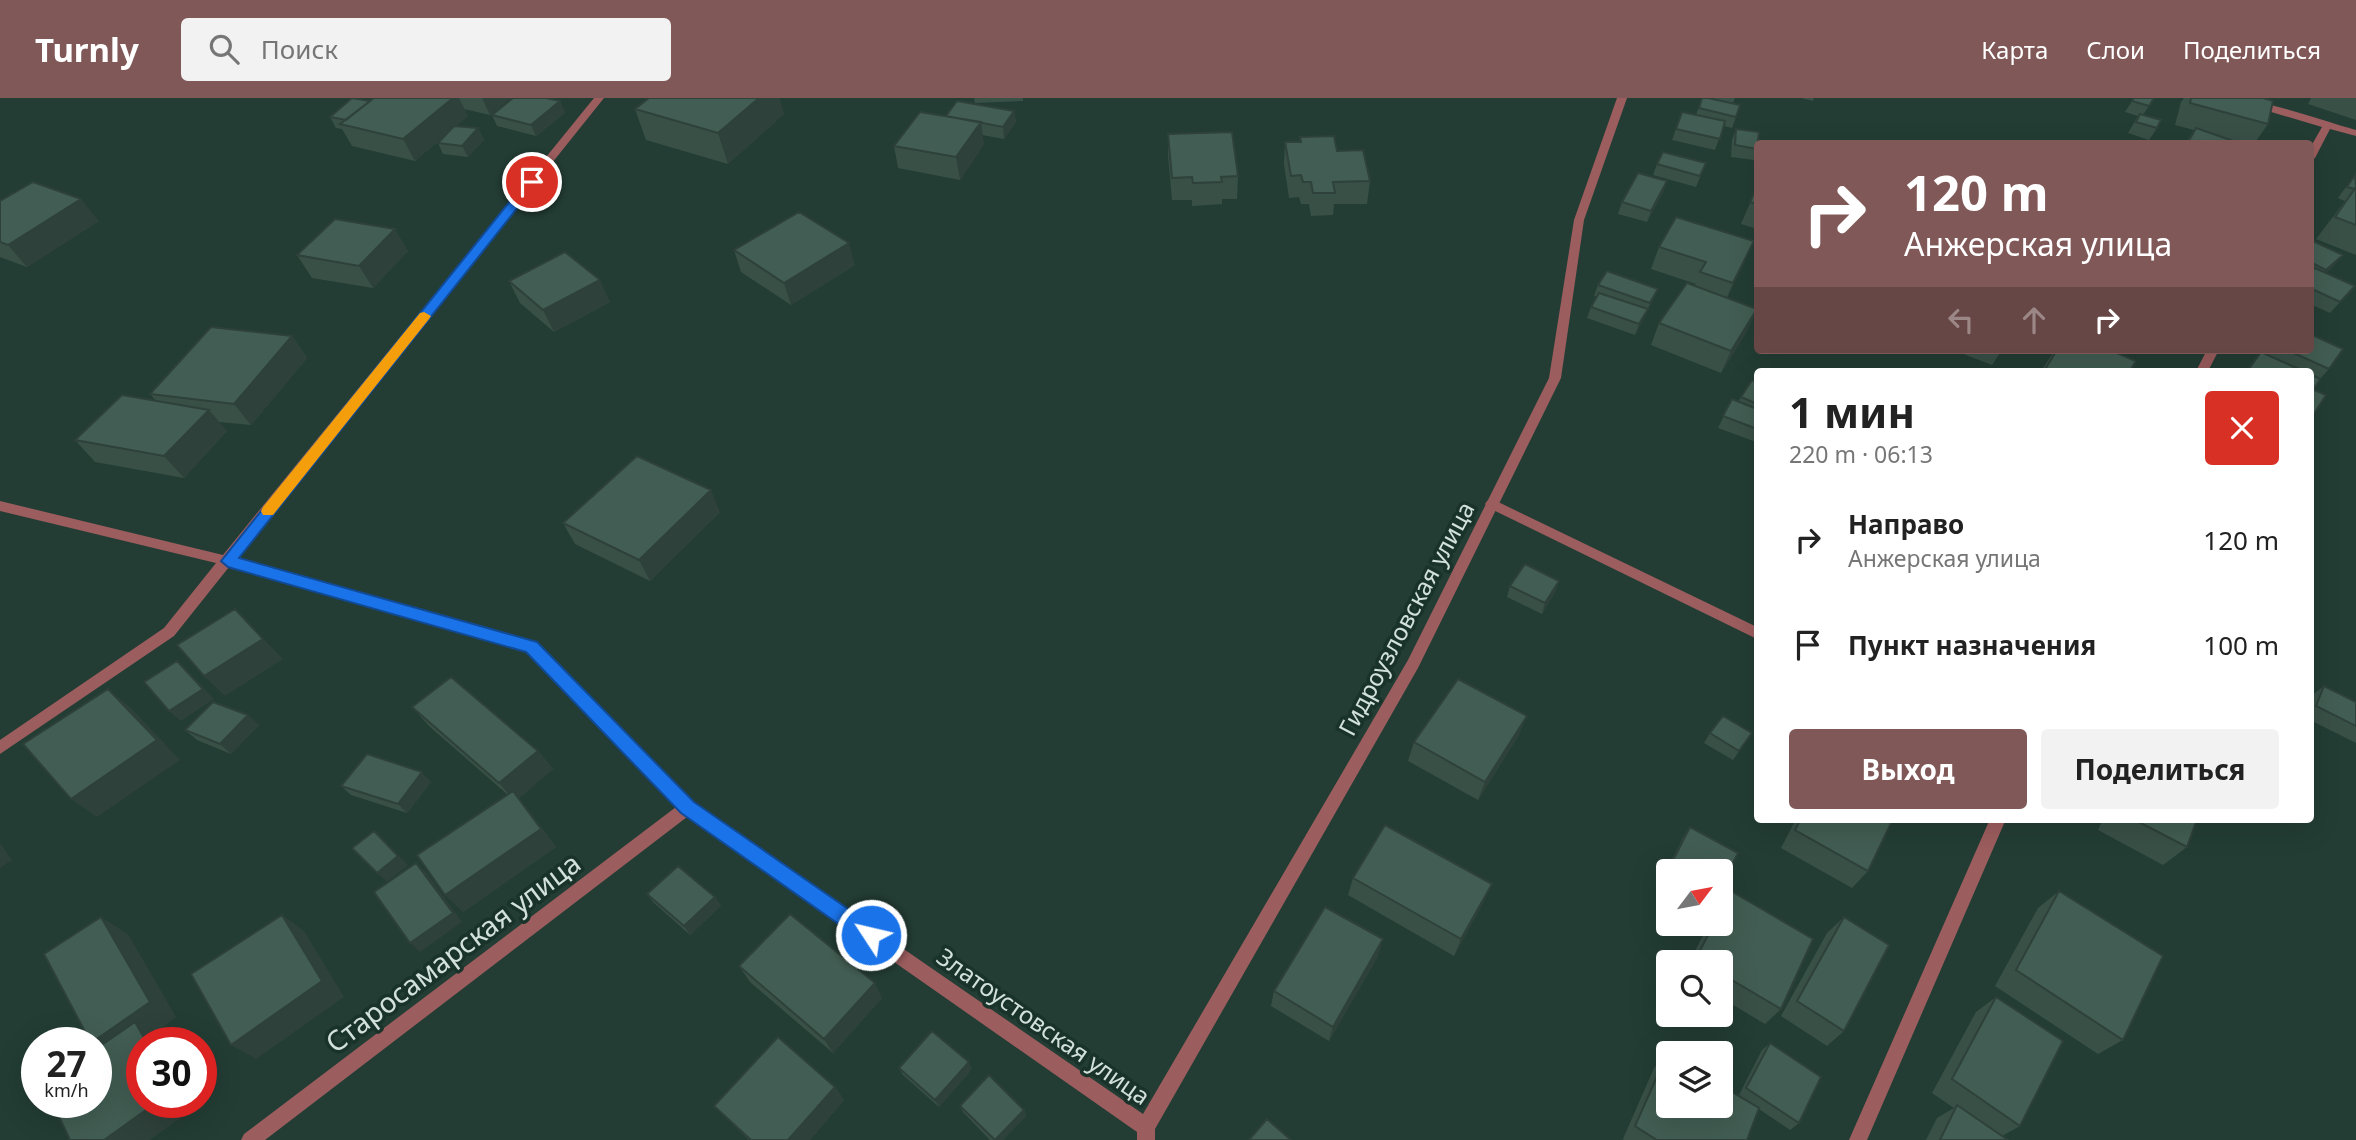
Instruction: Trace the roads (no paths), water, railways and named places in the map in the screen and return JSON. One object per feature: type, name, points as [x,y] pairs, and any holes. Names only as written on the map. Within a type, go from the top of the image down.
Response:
[{"type":"street","points":[[0,748],[169,632],[599,98]]},
{"type":"street","name":"Гидроузловская улица","points":[[1146,1133],[1413,664],[1555,378],[1579,220],[1622,98]]},
{"type":"street","points":[[2229,98],[2356,133]]},
{"type":"street","points":[[2314,151],[2328,124]]},
{"type":"street","points":[[1492,504],[1754,632]]},
{"type":"street","name":"Златоустовская улица","points":[[0,506],[228,561],[531,647],[687,808],[1146,1133]]},
{"type":"street","name":"Старосамарская улица","points":[[250,1140],[687,808]]},
{"type":"street","points":[[1858,1140],[1996,823]]}]
